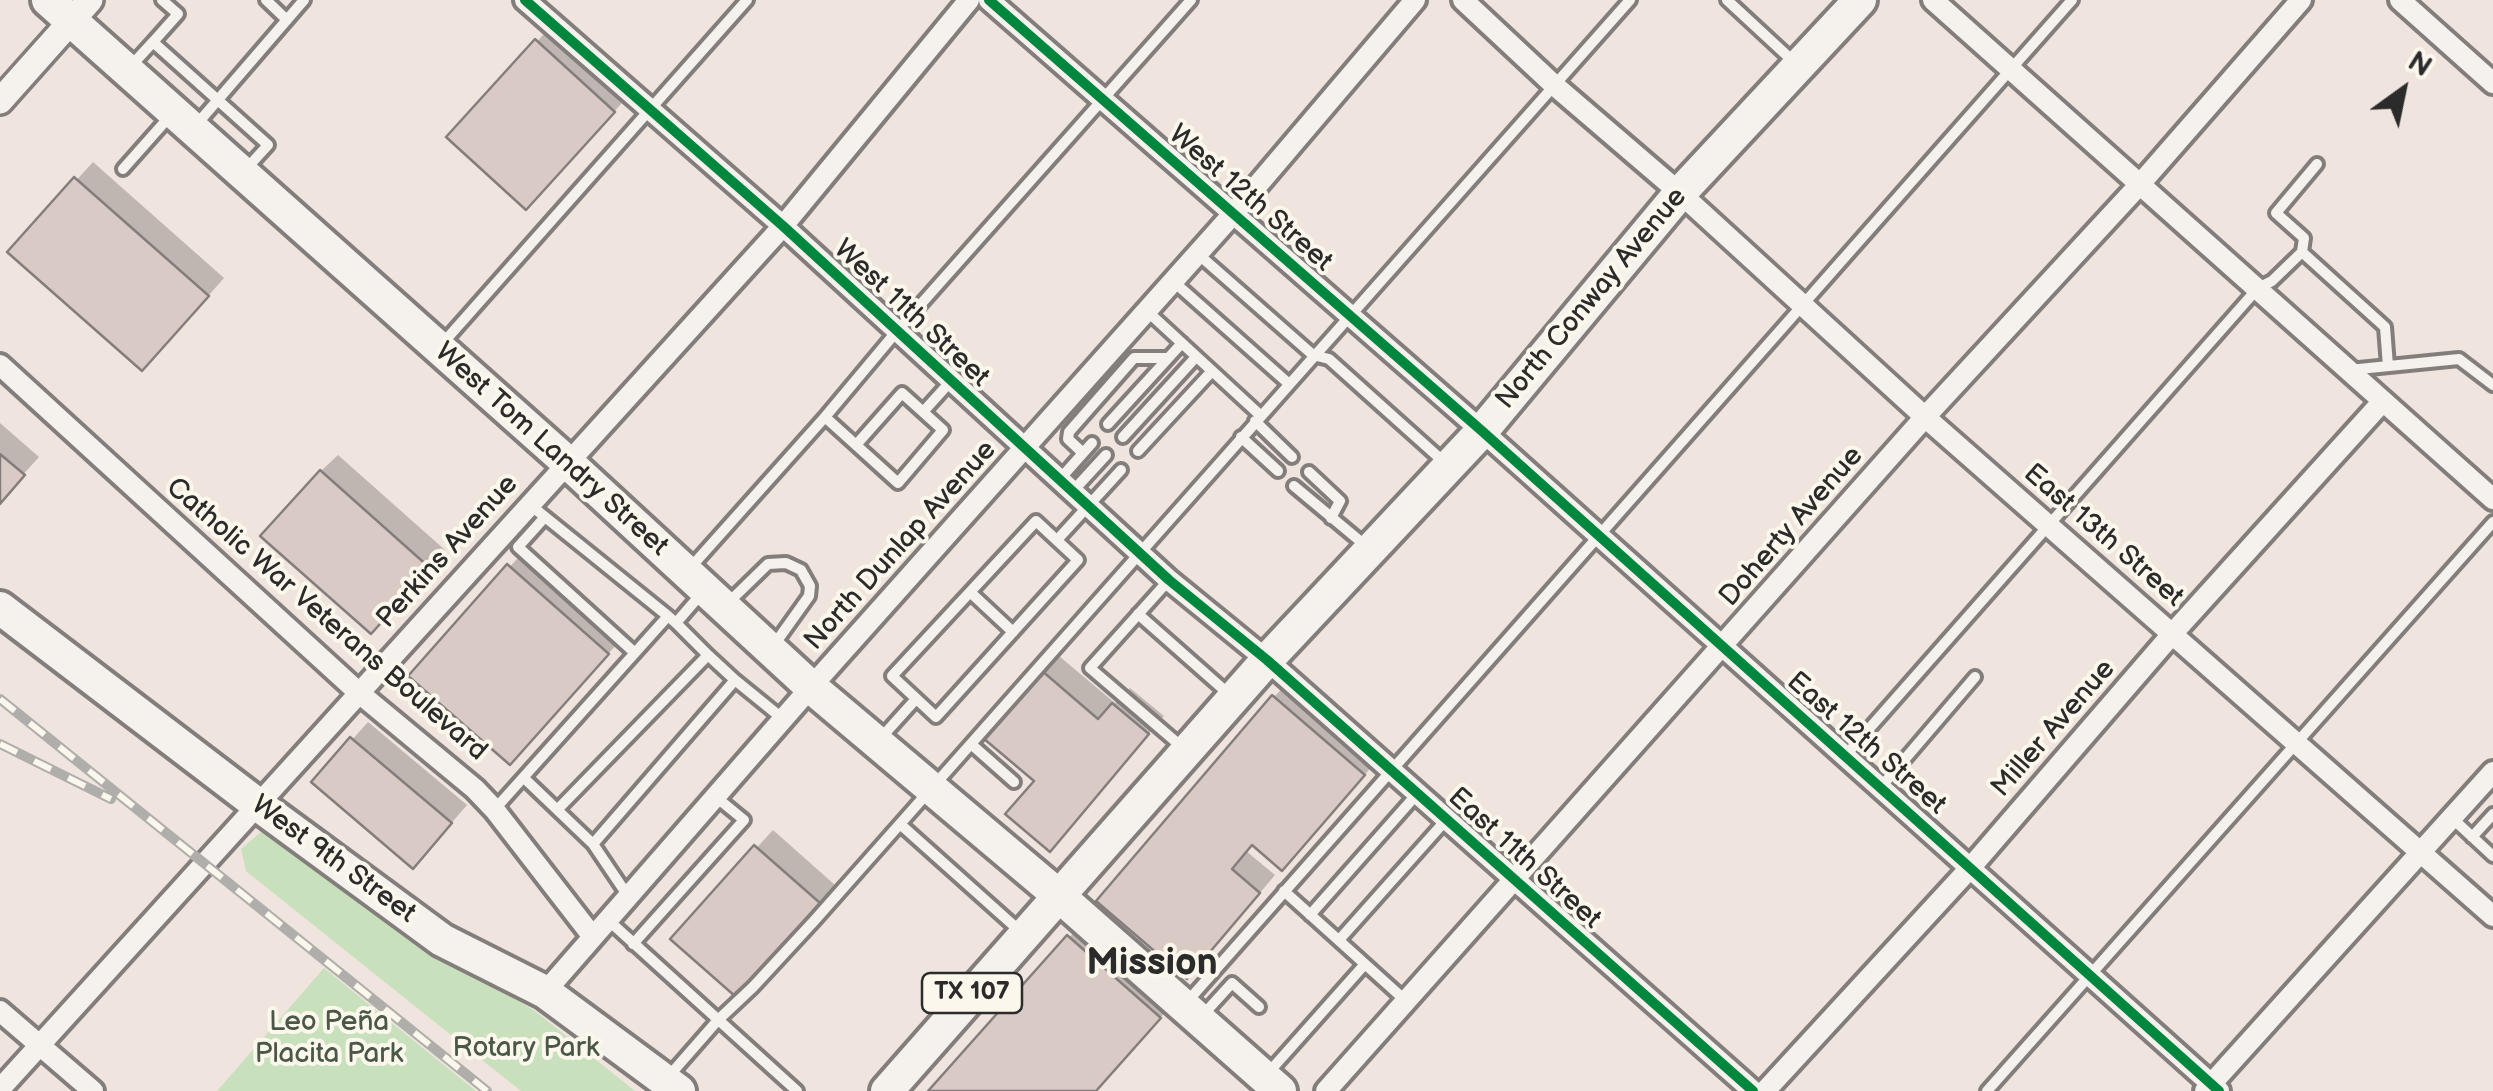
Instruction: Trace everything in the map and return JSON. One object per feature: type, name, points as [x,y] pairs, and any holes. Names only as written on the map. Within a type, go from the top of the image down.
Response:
[{"type":"main road","name":"North Conway Avenue","points":[[886,1091],[1267,660],[1482,431],[1680,192],[1860,0]]},
{"type":"main road","name":"West Tom Landry Street","points":[[70,7],[127,70],[567,462],[811,687],[1058,895],[1272,1084]]},
{"type":"main road","name":"West 9th Street","points":[[0,608],[442,940],[546,992],[672,1086]]},
{"type":"street","name":"West 11th Street","points":[[525,0],[783,226],[1168,580],[1267,660]]},
{"type":"street","name":"Perkins Avenue","points":[[0,1089],[783,226],[968,0]]},
{"type":"street","name":"West 12th Street","points":[[989,0],[1482,431]]},
{"type":"street","name":"North Dunlap Avenue","points":[[546,992],[811,687],[1234,214],[1415,0]]},
{"type":"street","name":"East 13th Street","points":[[1463,0],[1925,417],[2493,916]]},
{"type":"street","points":[[1933,0],[2493,499]]},
{"type":"street","name":"Doherty Avenue","points":[[1326,1091],[1925,417],[2141,184],[2301,0]]},
{"type":"street","points":[[2400,0],[2493,82]]},
{"type":"street","points":[[0,101],[70,7]]},
{"type":"street","name":"Catholic War Veterans Boulevard","points":[[0,366],[358,692],[494,809],[593,937]]},
{"type":"street","name":"Miller Avenue","points":[[1765,1091],[1971,867],[2173,633],[2383,402]]},
{"type":"street","name":"East 12th Street","points":[[1482,431],[2090,974],[2212,1089]]},
{"type":"street","name":"East 11th Street","points":[[1267,660],[1753,1091]]},
{"type":"street","points":[[2212,1089],[2419,852],[2492,776]]},
{"type":"street","points":[[0,1011],[93,1091]]},
{"type":"lane","points":[[127,70],[178,14],[162,0]]},
{"type":"lane","points":[[266,0],[287,20]]},
{"type":"lane","points":[[123,169],[184,120],[218,100],[304,0]]},
{"type":"lane","points":[[438,348],[747,0]]},
{"type":"lane","points":[[494,809],[636,653],[705,589],[824,417],[1191,0]]},
{"type":"lane","points":[[672,1086],[718,1020],[754,987],[900,824],[1630,0]]},
{"type":"lane","points":[[1727,0],[1798,66]]},
{"type":"lane","points":[[1190,1013],[1284,891],[1389,770],[2072,0]]},
{"type":"lane","points":[[153,42],[268,145],[243,173]]},
{"type":"lane","points":[[1845,756],[2258,288],[2272,281],[2302,252],[2304,238],[2276,213],[2317,164]]},
{"type":"lane","points":[[2302,252],[2384,327],[2388,366]]},
{"type":"lane","points":[[1198,254],[1313,355],[1329,358],[1449,466]]},
{"type":"lane","points":[[1174,282],[1288,383]]},
{"type":"lane","points":[[1147,312],[1212,370],[1292,457]]},
{"type":"lane","points":[[1108,424],[1182,343]]},
{"type":"lane","points":[[1123,437],[1196,356]]},
{"type":"lane","points":[[1083,453],[1068,439],[1069,432],[1134,358],[1168,358]]},
{"type":"lane","points":[[2349,370],[2459,360],[2493,385]]},
{"type":"lane","points":[[1138,451],[1212,370]]},
{"type":"lane","points":[[923,412],[951,382]]},
{"type":"lane","points":[[824,417],[898,483],[943,430],[902,393],[856,445]]},
{"type":"lane","points":[[1241,437],[1278,471]]},
{"type":"lane","points":[[1057,540],[1083,453],[1092,442]]},
{"type":"lane","points":[[1073,493],[1106,455]]},
{"type":"lane","points":[[1073,493],[1120,470]]},
{"type":"lane","points":[[1309,472],[1340,501],[1331,518]]},
{"type":"lane","points":[[1294,486],[1370,550]]},
{"type":"lane","points":[[528,504],[672,619],[734,680],[783,719]]},
{"type":"lane","points":[[546,518],[518,547],[636,653]]},
{"type":"lane","points":[[1036,521],[1057,540],[1078,560],[936,717],[892,676],[1036,521]]},
{"type":"lane","points":[[1987,1091],[2493,522]]},
{"type":"lane","points":[[705,589],[768,564],[786,562],[801,570],[810,586],[808,596],[771,649]]},
{"type":"lane","points":[[1168,580],[1090,668],[1186,751]]},
{"type":"lane","points":[[970,592],[1013,632]]},
{"type":"lane","points":[[1138,614],[1234,698]]},
{"type":"lane","points":[[558,810],[708,654]]},
{"type":"lane","points":[[1881,788],[1975,676]]},
{"type":"lane","points":[[593,844],[734,680]]},
{"type":"lane","points":[[876,744],[916,698]]},
{"type":"lane","points":[[971,744],[1014,782]]},
{"type":"lane","points":[[524,778],[593,844],[628,896]]},
{"type":"lane","points":[[1310,915],[1417,794]]},
{"type":"lane","points":[[634,944],[744,820],[716,796]]},
{"type":"lane","points":[[2472,837],[2493,814]]},
{"type":"lane","points":[[2451,817],[2493,856]]},
{"type":"lane","points":[[1338,940],[1446,820]]},
{"type":"lane","points":[[900,824],[1024,934]]},
{"type":"lane","points":[[1284,891],[1407,1002]]},
{"type":"lane","points":[[608,920],[797,1091]]},
{"type":"lane","points":[[1272,1084],[1364,964]]},
{"type":"lane","points":[[1190,1013],[1232,982],[1259,1008]]},
{"type":"green space","name":"Rotary Park","points":[[261,832],[272,835],[402,931],[535,1011],[635,1091],[521,1091],[246,871],[241,849]]},
{"type":"green space","name":"Leo Peña Placita Park","points":[[324,968],[476,1091],[217,1091]]},
{"type":"building","points":[[535,39],[615,112],[526,210],[446,137]]},
{"type":"building","points":[[74,177],[209,296],[142,371],[7,252]]},
{"type":"building","points":[[0,454],[25,475],[0,504]]},
{"type":"building","points":[[320,470],[430,568],[371,634],[260,536]]},
{"type":"building","points":[[507,564],[609,654],[510,765],[408,676]]},
{"type":"building","points":[[1041,670],[1098,719],[1112,703],[1149,734],[1050,852],[1005,814],[1034,781],[983,738]]},
{"type":"building","points":[[1272,695],[1365,775],[1282,871],[1252,845],[1232,869],[1260,893],[1187,979],[1096,901]]},
{"type":"building","points":[[350,737],[452,823],[413,869],[311,782]]},
{"type":"building","points":[[754,845],[820,903],[736,997],[670,939]]},
{"type":"building","points":[[1067,935],[1161,1018],[1096,1091],[928,1091]]},
{"type":"railway","points":[[0,699],[487,1091]]},
{"type":"railway","points":[[0,744],[111,799]]},
{"type":"cycle path","points":[[525,0],[783,226],[1169,580],[1267,660],[1753,1091]]},
{"type":"cycle path","points":[[989,0],[1482,431],[2219,1091]]},
{"type":"district","name":"Mission","points":[[1152,964]]}]
